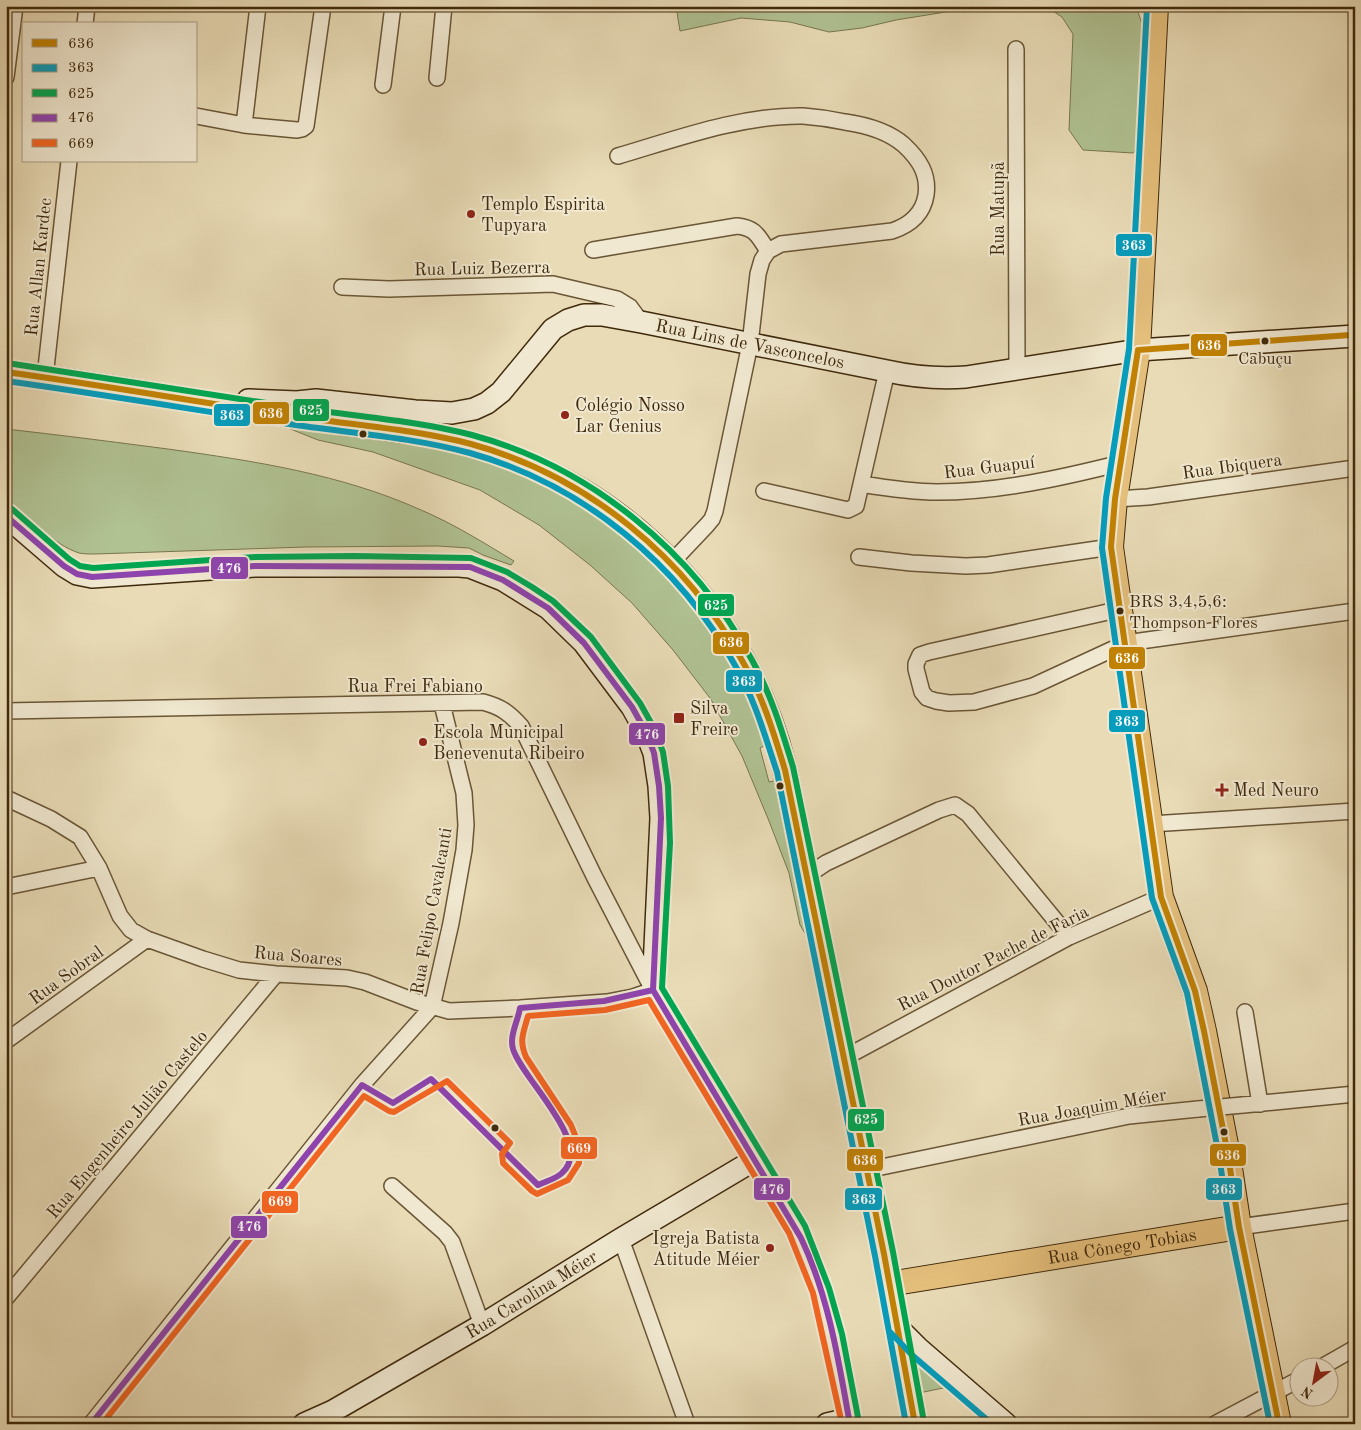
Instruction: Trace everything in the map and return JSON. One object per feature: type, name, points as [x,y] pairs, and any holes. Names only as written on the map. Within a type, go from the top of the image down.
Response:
[{"type":"main road","points":[[1156,6],[1138,350],[1115,499],[1111,547],[1161,897],[1195,991],[1204,1031],[1228,1154],[1239,1227],[1279,1424]]},
{"type":"main road","points":[[6,372],[181,397],[293,416],[410,431],[458,441],[494,451],[531,465],[588,495],[676,558],[718,619],[751,675],[776,735],[785,770],[867,1170],[915,1424]]},
{"type":"main road","name":"Rua Cônego Tobias","points":[[889,1284],[1239,1227]]},
{"type":"street","points":[[6,77],[15,6]]},
{"type":"street","points":[[85,22],[87,6]]},
{"type":"street","points":[[244,125],[258,6]]},
{"type":"street","points":[[198,116],[244,125],[297,130],[306,126],[323,6]]},
{"type":"street","points":[[383,85],[394,6]]},
{"type":"street","points":[[436,78],[444,6]]},
{"type":"street","name":"Rua Matupã","points":[[1016,49],[1017,369]]},
{"type":"street","points":[[618,156],[706,131],[760,119],[803,116],[863,125],[894,137],[913,154],[924,170],[926,183],[923,209],[903,227],[892,231],[857,236],[781,244],[768,251],[762,260],[758,274],[750,344],[715,511],[712,519],[676,558]]},
{"type":"street","name":"Rua Allan Kardec","points":[[46,377],[69,162]]},
{"type":"street","points":[[593,250],[737,226],[752,229],[768,251]]},
{"type":"street","name":"Rua Luiz Bezerra","points":[[342,287],[389,290],[553,284],[617,299],[630,307],[641,322]]},
{"type":"street","name":"Rua Lins de Vasconcelos","points":[[181,397],[297,402],[316,400],[452,413],[474,409],[487,403],[501,392],[553,328],[568,320],[584,315],[602,315],[914,377],[941,379],[966,377],[1138,350],[1353,335]]},
{"type":"street","points":[[764,492],[848,510],[856,506],[887,371]]},
{"type":"street","name":"Rua Guapuí","points":[[861,484],[935,492],[962,491],[1007,486],[1121,462]]},
{"type":"street","name":"Rua Ibiquera","points":[[1115,499],[1148,497],[1355,468]]},
{"type":"street","points":[[6,516],[64,566],[77,574],[92,577],[254,566],[458,566],[477,569],[503,580],[548,608],[584,643],[632,707],[646,732],[654,754],[659,786],[661,843],[653,990],[798,1230],[812,1264],[833,1336],[850,1421],[827,1424]]},
{"type":"street","points":[[859,557],[911,563],[966,566],[988,565],[1111,547]]},
{"type":"street","points":[[1120,609],[920,655],[916,669],[922,692],[927,698],[936,701],[950,703],[974,702],[1033,686],[1126,643],[1355,610]]},
{"type":"street","name":"Rua Frei Fabiano","points":[[6,711],[483,702],[498,706],[521,726],[595,878],[653,990]]},
{"type":"street","name":"Rua Felipo Cavalcanti","points":[[432,1007],[464,850],[466,825],[464,794],[442,704]]},
{"type":"street","name":"Rua Soares","points":[[6,798],[51,819],[80,837],[99,868],[120,916],[131,930],[171,949],[239,970],[347,978],[380,987],[432,1007],[449,1010],[520,1008],[607,1002],[633,997],[653,990]]},
{"type":"street","points":[[808,883],[814,872],[826,863],[939,810],[955,805],[968,814],[1069,937]]},
{"type":"street","points":[[1151,824],[1355,810]]},
{"type":"street","points":[[6,887],[99,868]]},
{"type":"street","name":"Rua Doutor Pache de Faria","points":[[844,1058],[1069,937],[1161,897]]},
{"type":"street","name":"Rua Sobral","points":[[6,1041],[147,939]]},
{"type":"street","name":"Rua Engenheiro Julião Castelo","points":[[6,1298],[276,974]]},
{"type":"street","points":[[91,1424],[362,1085],[432,1007]]},
{"type":"street","points":[[1245,1012],[1260,1104]]},
{"type":"street","name":"Rua Joaquim Méier","points":[[867,1170],[1129,1116],[1355,1094]]},
{"type":"street","name":"Rua Carolina Méier","points":[[304,1424],[332,1411],[482,1325],[620,1239],[756,1158]]},
{"type":"street","points":[[392,1186],[452,1242],[482,1325]]},
{"type":"street","name":"Rua Cônego Tobias","points":[[1239,1227],[1355,1211]]},
{"type":"street","points":[[620,1239],[687,1424]]},
{"type":"street","points":[[897,1327],[918,1348],[1006,1424]]},
{"type":"street","points":[[1338,1358],[1355,1348]]},
{"type":"street","points":[[1214,1424],[1288,1385]]},
{"type":"green space","points":[[676,6],[983,6],[896,20],[862,28],[829,32],[790,22],[741,18],[680,31]]},
{"type":"green space","points":[[1036,6],[1136,7],[1146,34],[1140,145],[1133,153],[1083,150],[1069,130],[1073,34],[1062,17],[1048,8]]},
{"type":"green space","points":[[278,424],[419,442],[509,467],[581,502],[659,565],[710,625],[746,689],[768,744],[760,748],[769,782],[777,780],[809,940],[800,925],[789,873],[742,756],[710,698],[673,650],[632,603],[590,565],[539,525],[480,490],[373,452],[318,440]]},
{"type":"green space","points":[[6,429],[200,454],[297,470],[328,478],[360,487],[433,515],[514,561],[511,565],[469,548],[438,546],[306,547],[79,553],[50,537],[6,498]]},
{"type":"green space","points":[[913,1356],[948,1387],[919,1393]]},
{"type":"transit line","name":"363","points":[[1147,6],[1129,349],[1106,498],[1102,548],[1152,898],[1187,993],[1219,1156],[1230,1229],[1270,1424]]},
{"type":"transit line","name":"636","points":[[1138,350],[1350,335],[1355,333]]},
{"type":"transit line","name":"636","points":[[1138,350],[1115,499],[1111,547],[1161,897],[1195,991],[1204,1031],[1228,1155],[1239,1227],[1279,1424]]},
{"type":"transit line","name":"625","points":[[7,363],[292,407],[405,422],[472,435],[516,449],[558,468],[598,492],[635,519],[669,550],[701,584],[728,621],[759,673],[776,713],[793,767],[893,1252],[924,1422]]},
{"type":"transit line","name":"636","points":[[6,372],[293,416],[405,431],[471,444],[514,458],[555,477],[594,500],[630,526],[663,556],[694,589],[721,625],[751,677],[768,716],[785,770],[884,1254],[915,1424]]},
{"type":"transit line","name":"363","points":[[6,381],[289,424],[403,439],[470,453],[512,467],[552,485],[589,508],[624,533],[657,562],[686,595],[713,630],[743,680],[759,718],[777,772],[875,1256],[906,1424]]},
{"type":"transit line","name":"625","points":[[12,509],[69,559],[80,566],[93,568],[255,557],[471,558],[507,572],[532,587],[553,601],[591,637],[640,703],[654,728],[663,752],[668,786],[670,843],[662,988],[805,1226],[829,1288],[842,1334],[858,1417],[856,1424]]},
{"type":"transit line","name":"476","points":[[6,516],[64,566],[77,574],[92,577],[255,566],[470,567],[503,580],[548,608],[584,643],[632,707],[646,732],[654,753],[661,818],[653,990],[801,1238],[825,1304],[849,1419]]},
{"type":"transit line","name":"476","points":[[91,1424],[362,1085],[393,1103],[431,1079],[538,1185],[562,1173],[570,1161],[570,1146],[553,1111],[519,1062],[513,1049],[513,1034],[520,1008],[604,1001],[653,990]]},
{"type":"transit line","name":"669","points":[[102,1424],[364,1096],[394,1112],[447,1081],[510,1143],[502,1154],[503,1163],[537,1194],[568,1180],[579,1163],[579,1145],[571,1125],[526,1057],[522,1041],[528,1016],[605,1010],[649,1000],[789,1233],[813,1293],[842,1424]]},
{"type":"transit line","name":"363","points":[[891,1333],[912,1355],[992,1424]]},
{"type":"place","name":"Templo Espirita Tupyara","points":[[471,214]]},
{"type":"place","name":"Cabuçu","points":[[1265,341]]},
{"type":"place","name":"Colégio Nosso Lar Genius","points":[[565,415]]},
{"type":"place","name":"BRS 3,4,5,6: Thompson Flores","points":[[1120,611]]},
{"type":"place","name":"Silva Freire","points":[[679,718]]},
{"type":"place","name":"Escola Municipal Benevenuta Ribeiro","points":[[423,742]]},
{"type":"place","name":"Med Neuro","points":[[1222,790]]},
{"type":"place","name":"Igreja Batista Atitude Méier","points":[[770,1248]]}]
